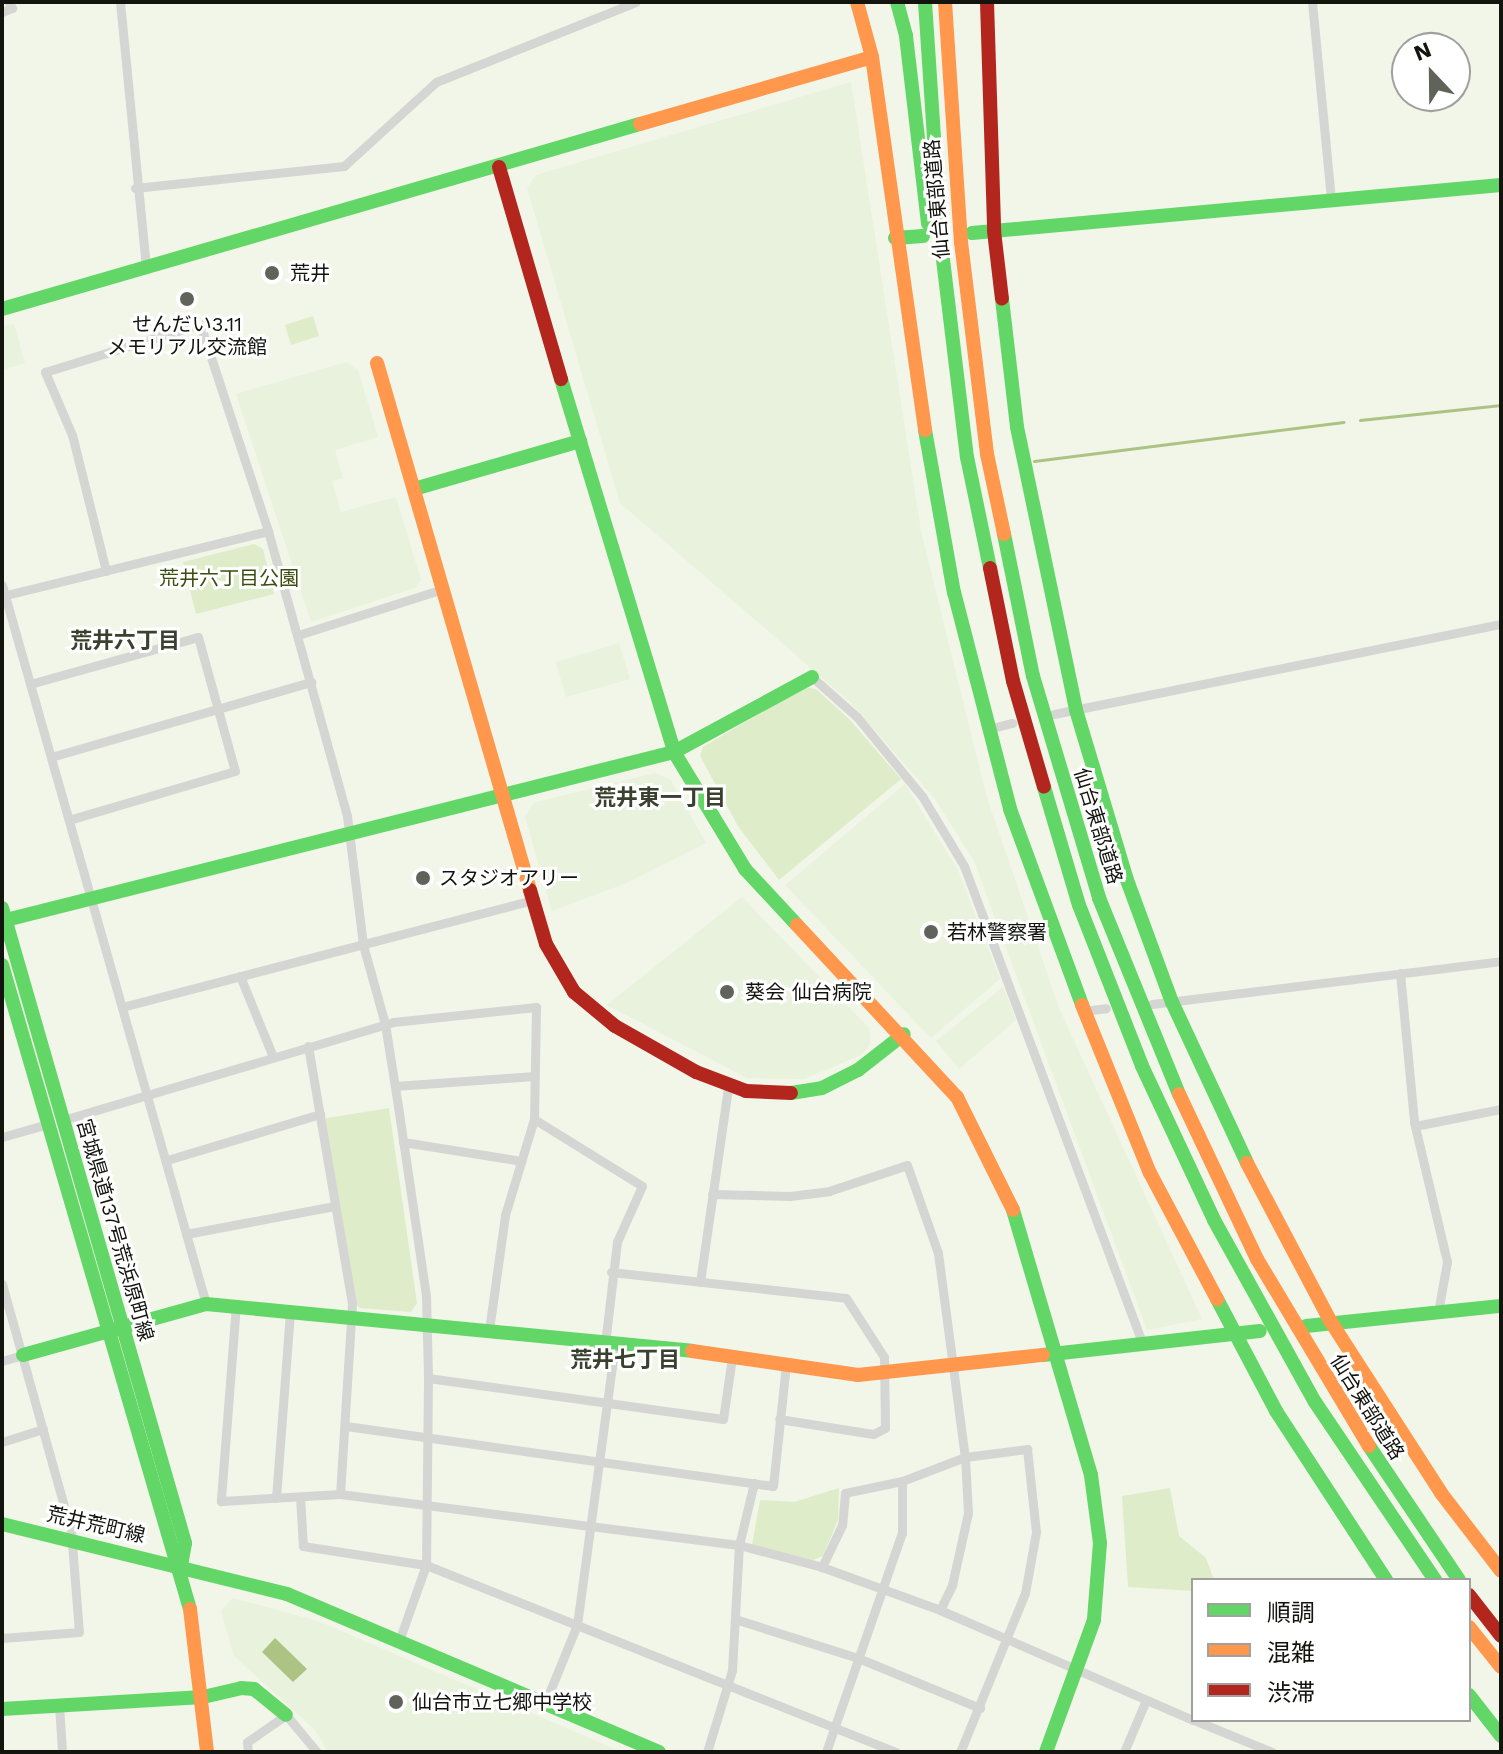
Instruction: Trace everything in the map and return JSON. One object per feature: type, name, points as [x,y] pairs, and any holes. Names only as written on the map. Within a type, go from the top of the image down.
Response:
[{"type":"main road","points":[[857,2],[872,57],[895,238],[947,551],[1010,809],[1083,1011],[1150,1173],[1232,1334],[1308,1464],[1385,1578]]},
{"type":"main road","points":[[897,2],[906,36],[939,295],[957,383]]},
{"type":"main road","name":"仙台東部道路","points":[[925,2],[937,197],[957,383],[981,535],[1013,681],[1053,826],[1112,993],[1184,1160],[1281,1346],[1352,1461],[1434,1578]]},
{"type":"main road","name":"仙台東部道路","points":[[946,2],[945,27],[967,304],[1000,530],[1033,676],[1099,898],[1161,1057],[1257,1259],[1333,1393],[1458,1578]]},
{"type":"main road","points":[[987,2],[994,231],[1031,509],[1076,710],[1127,880],[1172,1002],[1253,1177],[1331,1322],[1441,1493],[1501,1571]]},
{"type":"main road","points":[[2,309],[872,57]]},
{"type":"main road","points":[[499,167],[674,752],[745,869],[781,912],[904,1034],[957,1097],[997,1166],[1091,1475],[1100,1543],[1098,1596],[1079,1670],[1046,1752]]},
{"type":"main road","points":[[972,233],[1501,185]]},
{"type":"main road","points":[[895,238],[923,236]]},
{"type":"main road","points":[[377,363],[554,964],[584,1005],[728,1087],[770,1094],[822,1088],[858,1070],[904,1034]]},
{"type":"main road","points":[[414,489],[580,441]]},
{"type":"main road","points":[[3,916],[91,899],[674,752],[812,677]]},
{"type":"main road","name":"宮城県道137号荒浜原町線","points":[[3,916],[55,1122],[115,1328],[166,1539],[181,1565],[203,1697],[207,1752]]},
{"type":"main road","name":"宮城県道137号荒浜原町線","points":[[2,965],[55,1122]]},
{"type":"main road","points":[[23,1355],[206,1304],[351,1314],[886,1374],[1260,1331]]},
{"type":"main road","points":[[1306,1326],[1501,1306]]},
{"type":"main road","name":"荒井荒町線","points":[[2,1524],[181,1565]]},
{"type":"main road","points":[[181,1565],[287,1594],[659,1752]]},
{"type":"main road","points":[[1471,1598],[1501,1636]]},
{"type":"main road","points":[[1471,1630],[1501,1667]]},
{"type":"main road","points":[[2,1709],[203,1697],[254,1689],[286,1715]]},
{"type":"main road","points":[[1471,1698],[1501,1736]]},
{"type":"street","points":[[2,12],[12,8],[9,2]]},
{"type":"street","points":[[120,2],[135,188],[146,269]]},
{"type":"street","points":[[135,188],[344,166],[436,82],[636,2]]},
{"type":"street","points":[[1312,2],[1331,200]]},
{"type":"street","points":[[106,571],[72,435],[45,372],[200,324],[268,531],[311,682],[348,834],[363,945],[385,1024],[395,1086],[426,1322],[428,1378],[426,1565],[399,1641]]},
{"type":"street","points":[[4,596],[268,531]]},
{"type":"street","points":[[2,585],[206,1304]]},
{"type":"street","points":[[298,635],[443,589]]},
{"type":"street","points":[[1054,714],[1501,624]]},
{"type":"street","points":[[30,684],[198,637],[235,771],[69,820]]},
{"type":"street","points":[[812,677],[857,717],[922,796],[964,866],[1143,1345]]},
{"type":"street","points":[[51,757],[311,682]]},
{"type":"street","points":[[988,729],[1012,723]]},
{"type":"street","points":[[122,1007],[534,900]]},
{"type":"street","points":[[1152,1004],[1501,961]]},
{"type":"street","points":[[1400,973],[1415,1126],[1447,1262],[1438,1312]]},
{"type":"street","points":[[240,976],[273,1057]]},
{"type":"street","points":[[2,1137],[385,1024],[536,1007],[534,1119],[505,1215],[489,1330]]},
{"type":"street","points":[[1083,1011],[1106,1008]]},
{"type":"street","points":[[308,1046],[351,1314],[340,1494]]},
{"type":"street","points":[[395,1086],[534,1076]]},
{"type":"street","points":[[700,1282],[728,1087]]},
{"type":"street","points":[[1415,1126],[1501,1109]]},
{"type":"street","points":[[167,1160],[320,1114]]},
{"type":"street","points":[[534,1119],[642,1186],[617,1242],[611,1272],[608,1402],[577,1625],[545,1703]]},
{"type":"street","points":[[403,1142],[521,1161]]},
{"type":"street","points":[[712,1194],[790,1196],[829,1191],[907,1165],[938,1253],[957,1366],[965,1457],[968,1513],[952,1585],[940,1610]]},
{"type":"street","points":[[186,1234],[334,1206]]},
{"type":"street","points":[[611,1272],[846,1298],[884,1357],[885,1428],[873,1434],[779,1419]]},
{"type":"street","points":[[2,1284],[43,1429],[70,1541],[79,1632],[2,1638]]},
{"type":"street","points":[[236,1304],[221,1501],[340,1494],[739,1545],[822,1567],[940,1610],[1191,1719]]},
{"type":"street","points":[[276,1498],[290,1309]]},
{"type":"street","points":[[2,1361],[23,1355]]},
{"type":"street","points":[[428,1378],[723,1419],[732,1357]]},
{"type":"street","points":[[346,1426],[773,1486],[786,1365]]},
{"type":"street","points":[[2,1442],[43,1429]]},
{"type":"street","points":[[822,1567],[842,1525],[845,1493],[902,1481],[965,1457],[1027,1449],[1036,1532],[1025,1593],[1010,1641],[960,1752]]},
{"type":"street","points":[[826,1752],[902,1533],[902,1481]]},
{"type":"street","points":[[707,1752],[728,1684],[739,1545],[754,1483]]},
{"type":"street","points":[[300,1497],[303,1546],[426,1565],[835,1725],[896,1752]]},
{"type":"street","points":[[735,1619],[858,1658],[980,1708]]},
{"type":"street","points":[[1124,1752],[1146,1700]]},
{"type":"street","points":[[59,1705],[62,1752]]},
{"type":"street","points":[[248,1752],[247,1742],[286,1715],[317,1752]]},
{"type":"street","points":[[1199,1722],[1272,1752]]},
{"type":"shaded area","points":[[851,82],[921,531],[986,795],[1059,1008],[1202,1319],[1147,1330],[974,861],[935,799],[850,702],[620,503],[527,188],[536,175]]},
{"type":"shaded area","points":[[14,324],[25,363],[2,370],[2,326]]},
{"type":"shaded area","points":[[346,362],[358,370],[378,437],[335,450],[343,478],[332,481],[341,512],[396,497],[421,580],[417,587],[311,622],[236,394]]},
{"type":"shaded area","points":[[619,643],[630,679],[566,697],[556,662]]},
{"type":"shaded area","points":[[655,773],[671,780],[706,843],[624,884],[552,911],[525,817],[533,803]]},
{"type":"shaded area","points":[[905,784],[958,870],[1000,979],[931,1038],[785,885]]},
{"type":"shaded area","name":"葵会 仙台病院","points":[[742,897],[870,1029],[870,1045],[861,1055],[804,1079],[747,1078],[607,1005]]},
{"type":"shaded area","points":[[1003,987],[1016,1020],[959,1069],[936,1041]]},
{"type":"shaded area","name":"仙台市立七郷中学校","points":[[233,1598],[318,1621],[622,1752],[328,1752],[315,1730],[234,1656],[221,1611]]},
{"type":"shaded area","points":[[275,1638],[307,1669],[293,1682],[262,1652]]},
{"type":"green space","points":[[313,316],[319,336],[291,345],[285,325]]},
{"type":"green space","name":"荒井六丁目公園","points":[[254,544],[263,549],[274,594],[196,614],[183,562]]},
{"type":"green space","points":[[804,687],[816,689],[850,720],[901,779],[779,880],[738,826],[700,756],[703,747]]},
{"type":"green space","points":[[389,1108],[417,1303],[411,1312],[360,1308],[355,1303],[321,1119]]},
{"type":"green space","points":[[839,1488],[838,1520],[823,1556],[813,1560],[752,1545],[760,1500],[794,1502]]},
{"type":"green space","points":[[1170,1488],[1179,1536],[1206,1558],[1213,1578],[1191,1578],[1191,1591],[1128,1587],[1122,1496]]},
{"type":"waterway","points":[[1360,420],[1501,405]]},
{"type":"waterway","points":[[1034,461],[1344,422]]},
{"type":"traffic: fast","points":[[897,2],[906,36],[928,224]]},
{"type":"traffic: fast","points":[[925,2],[941,243],[967,457],[990,568]]},
{"type":"traffic: fast","points":[[2,309],[640,124]]},
{"type":"traffic: fast","points":[[972,233],[1501,185]]},
{"type":"traffic: fast","points":[[895,238],[923,236]]},
{"type":"traffic: fast","points":[[1002,299],[1017,427],[1076,710],[1127,880],[1172,1002],[1247,1163]]},
{"type":"traffic: fast","points":[[561,379],[674,752],[745,869],[797,925]]},
{"type":"traffic: fast","points":[[925,430],[954,592],[1010,809],[1082,1005]]},
{"type":"traffic: fast","points":[[414,489],[580,441]]},
{"type":"traffic: fast","points":[[1004,534],[1033,676],[1099,898],[1179,1094]]},
{"type":"traffic: fast","points":[[2,921],[674,752],[812,677]]},
{"type":"traffic: fast","points":[[1044,787],[1079,905],[1142,1066],[1214,1220],[1315,1402],[1434,1578]]},
{"type":"traffic: fast","points":[[2,908],[185,1543],[181,1565]]},
{"type":"traffic: fast","points":[[2,965],[190,1609]]},
{"type":"traffic: fast","points":[[791,1093],[822,1088],[858,1070],[904,1034]]},
{"type":"traffic: fast","points":[[1013,1210],[1091,1475],[1100,1543],[1094,1620],[1046,1752]]},
{"type":"traffic: fast","points":[[1217,1299],[1276,1411],[1385,1578]]},
{"type":"traffic: fast","points":[[23,1355],[206,1304],[692,1351]]},
{"type":"traffic: fast","points":[[1306,1326],[1501,1306]]},
{"type":"traffic: fast","points":[[1043,1355],[1260,1331]]},
{"type":"traffic: fast","points":[[1369,1446],[1458,1578]]},
{"type":"traffic: fast","points":[[2,1524],[287,1594],[659,1752]]},
{"type":"traffic: fast","points":[[2,1709],[203,1697],[241,1688],[254,1689],[286,1715]]},
{"type":"traffic: fast","points":[[1471,1698],[1501,1736]]},
{"type":"traffic: slow","points":[[857,2],[872,57],[925,430]]},
{"type":"traffic: slow","points":[[945,2],[961,242],[987,454],[1004,534]]},
{"type":"traffic: slow","points":[[640,124],[872,57]]},
{"type":"traffic: slow","points":[[377,363],[530,890]]},
{"type":"traffic: slow","points":[[797,925],[957,1097],[1013,1210]]},
{"type":"traffic: slow","points":[[1082,1005],[1150,1173],[1217,1299]]},
{"type":"traffic: slow","points":[[1179,1094],[1257,1259],[1369,1446]]},
{"type":"traffic: slow","points":[[1247,1163],[1331,1322],[1441,1493],[1501,1571]]},
{"type":"traffic: slow","points":[[692,1351],[858,1375],[1043,1355]]},
{"type":"traffic: slow","points":[[190,1609],[207,1752]]},
{"type":"traffic: slow","points":[[1471,1630],[1501,1667]]},
{"type":"traffic: jam","points":[[987,2],[994,231],[1002,299]]},
{"type":"traffic: jam","points":[[499,167],[561,379]]},
{"type":"traffic: jam","points":[[990,568],[1013,681],[1044,787]]},
{"type":"traffic: jam","points":[[530,890],[546,944],[574,992],[615,1026],[696,1072],[746,1091],[791,1093]]},
{"type":"traffic: jam","points":[[1471,1598],[1501,1636]]},
{"type":"place","name":"荒井","points":[[272,273]]},
{"type":"place","name":"せんだい3.11 メモリアル交流館","points":[[187,299]]},
{"type":"place","name":"スタジオアリー","points":[[423,878]]},
{"type":"place","name":"若林警察署","points":[[931,932]]},
{"type":"place","name":"葵会 仙台病院","points":[[727,992]]},
{"type":"place","name":"仙台市立七郷中学校","points":[[396,1702]]},
{"type":"district","name":"荒井六丁目","points":[[125,641]]},
{"type":"district","name":"荒井東一丁目","points":[[660,798]]},
{"type":"district","name":"荒井七丁目","points":[[625,1360]]}]
